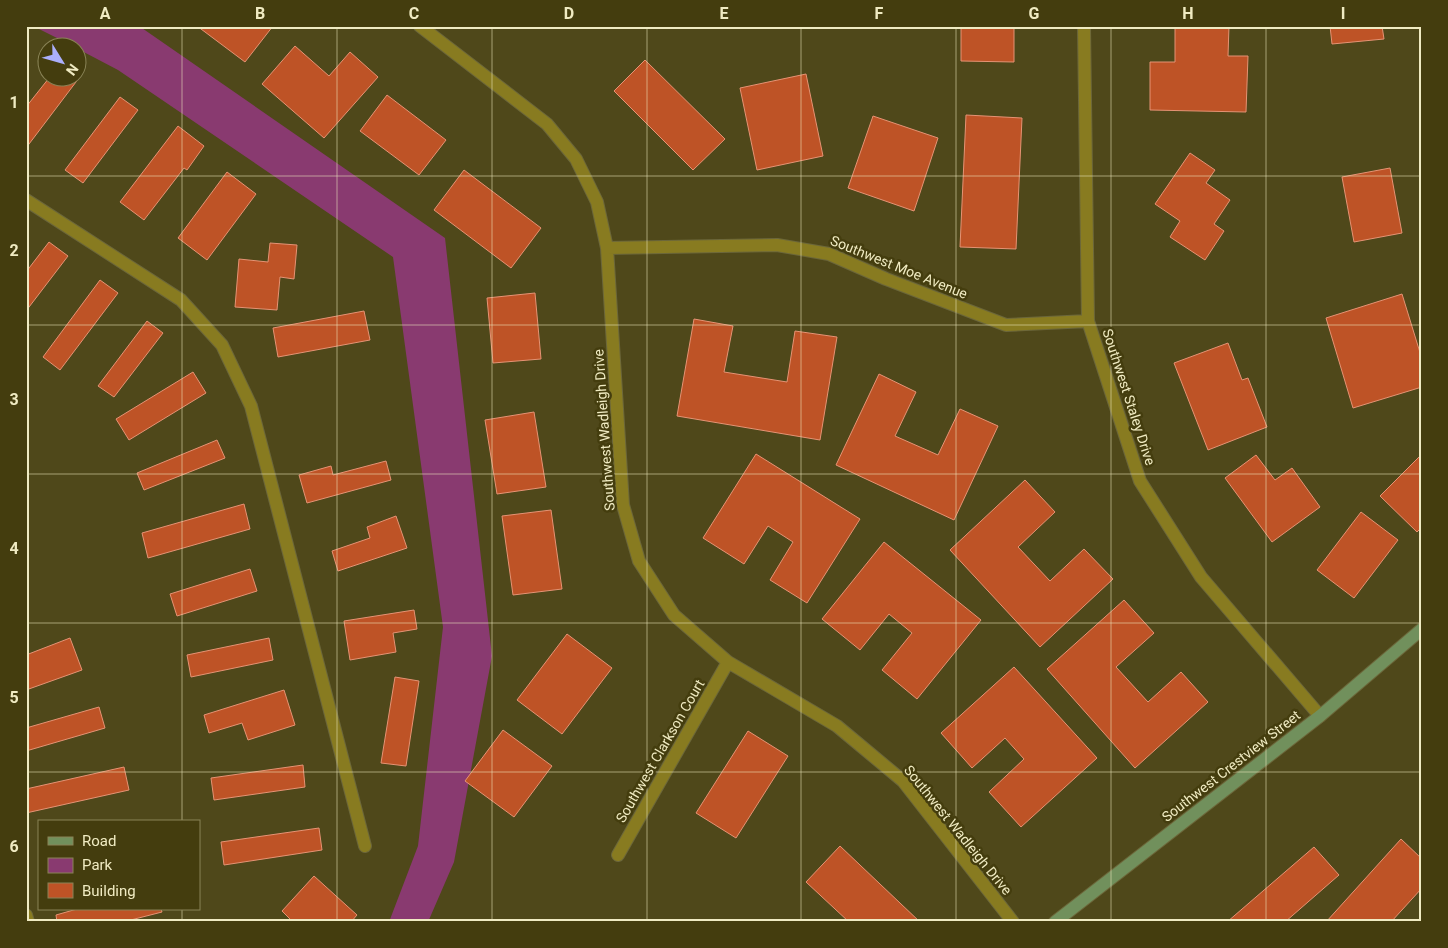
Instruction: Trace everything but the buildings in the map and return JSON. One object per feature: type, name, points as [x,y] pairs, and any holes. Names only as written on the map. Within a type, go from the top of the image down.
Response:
[{"type":"street","name":"Southwest Wadleigh Drive","points":[[420,26],[547,124],[576,159],[597,202],[607,248],[623,505],[639,561],[674,615],[728,662],[837,726],[903,781],[1013,922]]},
{"type":"street","name":"Southwest Staley Drive","points":[[1084,26],[1088,321],[1140,481],[1201,577],[1320,716]]},
{"type":"street","points":[[26,200],[181,300],[222,345],[251,406],[365,846]]},
{"type":"street","name":"Southwest Moe Avenue","points":[[607,248],[777,245],[829,254],[886,280],[1006,325],[1088,321]]},
{"type":"street","name":"Southwest Crestview Street","points":[[1055,922],[1320,716],[1422,629]]},
{"type":"street","name":"Southwest Clarkson Court","points":[[618,855],[728,662]]},
{"type":"street","points":[[26,915],[28,922]]},
{"type":"green space","points":[[33,26],[139,26],[445,238],[492,656],[454,862],[428,922],[389,922],[418,846],[443,627],[393,257],[118,70],[88,54],[88,38],[57,38]]}]
